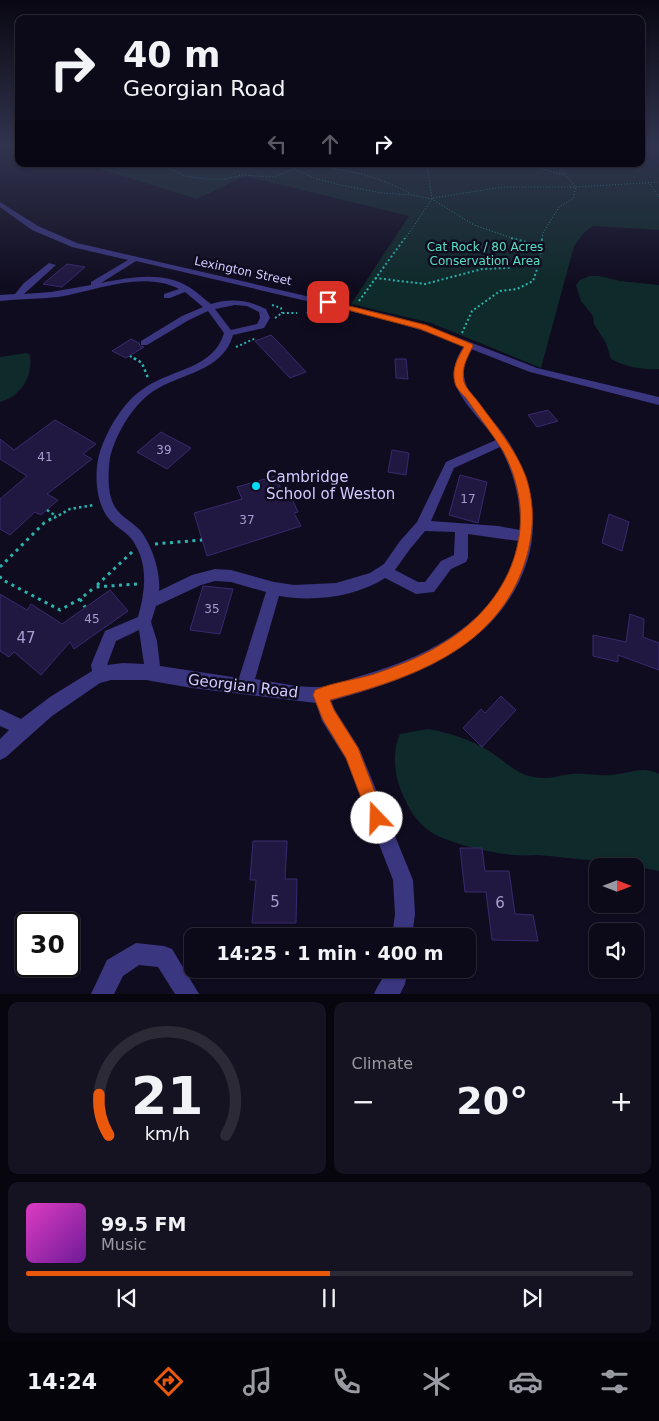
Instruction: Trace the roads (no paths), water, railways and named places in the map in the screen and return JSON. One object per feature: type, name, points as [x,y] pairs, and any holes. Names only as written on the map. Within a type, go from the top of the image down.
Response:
[{"type":"street","name":"Lexington Street","points":[[0,204],[31,225],[75,246],[354,308],[423,327],[544,373],[659,401]]},
{"type":"street","points":[[78,291],[121,269],[134,259]]},
{"type":"street","points":[[17,297],[27,285],[52,265]]},
{"type":"street","points":[[118,284],[117,274],[121,269]]},
{"type":"street","points":[[0,298],[78,291],[141,280],[175,282],[210,308],[229,333],[222,350],[208,360],[186,373],[154,386],[137,398],[117,430],[105,456],[104,486],[108,508],[123,525],[137,536],[144,550],[152,584],[144,622],[152,654],[152,673]]},
{"type":"street","points":[[167,296],[186,289]]},
{"type":"street","points":[[144,343],[191,316],[226,303],[243,302],[259,307],[263,311],[265,318],[262,326],[229,333]]},
{"type":"street","name":"Georgian Road","points":[[0,752],[22,728],[49,706],[100,675],[125,671],[152,673],[321,695],[374,681],[421,664],[461,640],[488,616],[503,596],[519,566],[526,537],[527,516],[524,492],[516,467],[503,442],[460,383],[459,365],[463,343]]},
{"type":"street","points":[[148,602],[160,598],[196,579],[217,575],[274,588],[306,592],[323,591],[372,579],[385,571],[409,540],[423,526],[440,482],[450,465],[460,462],[488,446],[503,442]]},
{"type":"street","points":[[423,526],[498,531],[526,537]]},
{"type":"street","points":[[385,571],[412,587],[427,589],[446,565],[459,560],[461,556],[462,528]]},
{"type":"street","points":[[244,686],[274,588]]},
{"type":"street","points":[[100,675],[99,665],[110,636],[144,622]]},
{"type":"street","points":[[321,695],[328,715],[353,754],[403,880],[405,914],[403,928]]},
{"type":"street","points":[[0,717],[22,728]]},
{"type":"street","points":[[102,994],[115,968],[136,954],[164,957],[188,994]]},
{"type":"street","points":[[385,994],[394,984],[395,978]]},
{"type":"place","name":"Cambridge School of Weston","points":[[256,486]]},
{"type":"park label","name":"Cat Rock / 80 Acres Conservation Area","points":[[485,254]]}]
